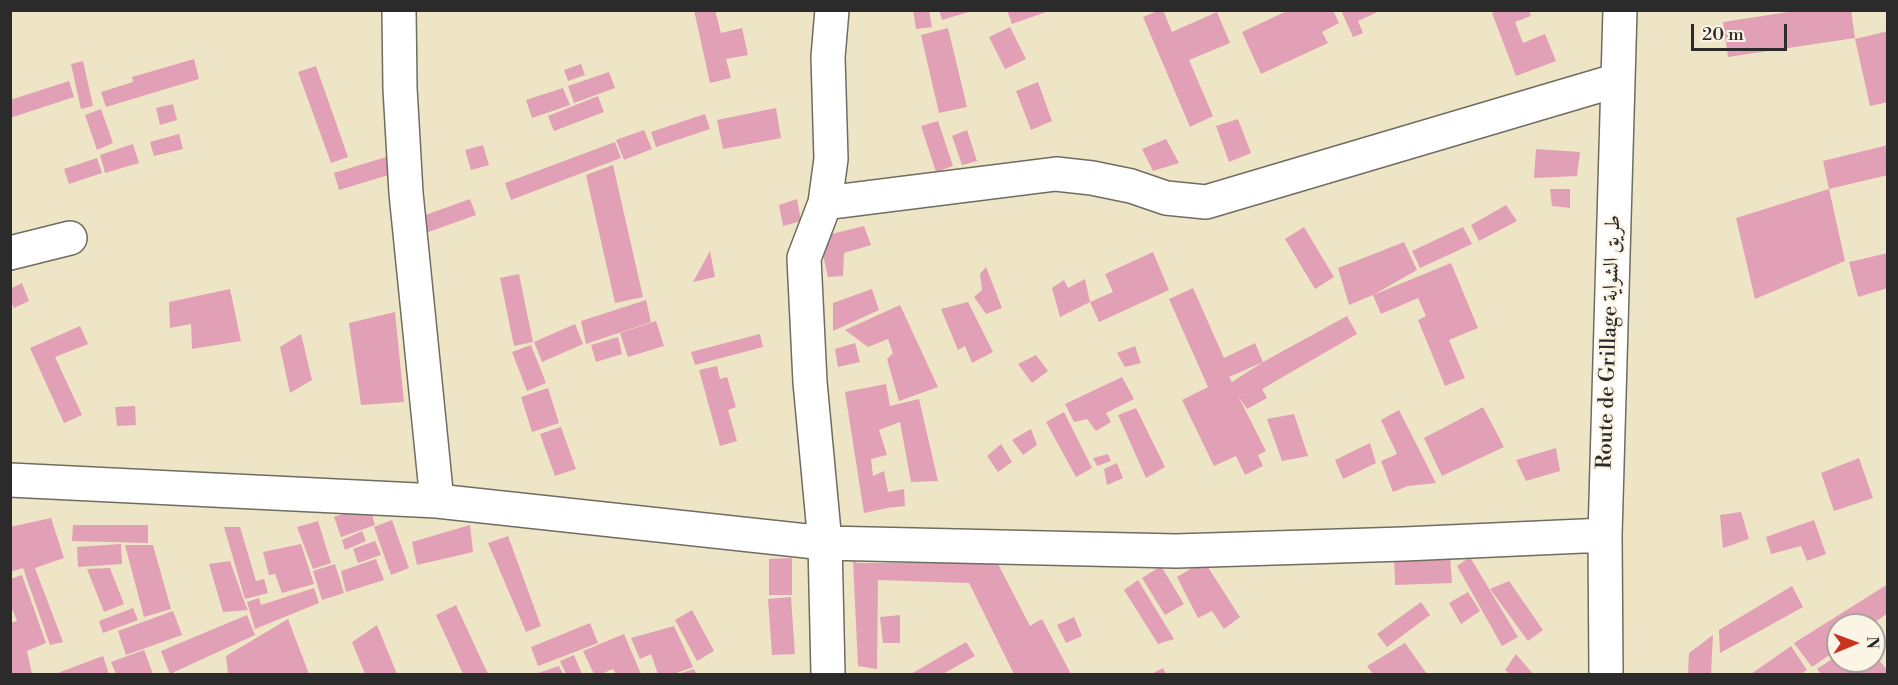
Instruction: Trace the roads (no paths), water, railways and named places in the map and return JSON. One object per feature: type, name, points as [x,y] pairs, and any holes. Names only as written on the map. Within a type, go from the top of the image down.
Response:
[{"type":"street","points":[[399,10],[400,88],[406,193],[437,501]]},
{"type":"street","points":[[828,675],[825,543],[810,382],[804,258],[825,203],[831,159],[828,57],[832,10]]},
{"type":"street","name":"Route de Grillage طريق الشواية","points":[[1606,675],[1605,535],[1620,10]]},
{"type":"street","points":[[825,203],[1056,174],[1131,186],[1166,198],[1206,202],[1618,80]]},
{"type":"street","points":[[10,253],[70,238]]},
{"type":"street","points":[[10,480],[437,501],[825,543],[1176,550],[1404,544],[1605,535]]}]
